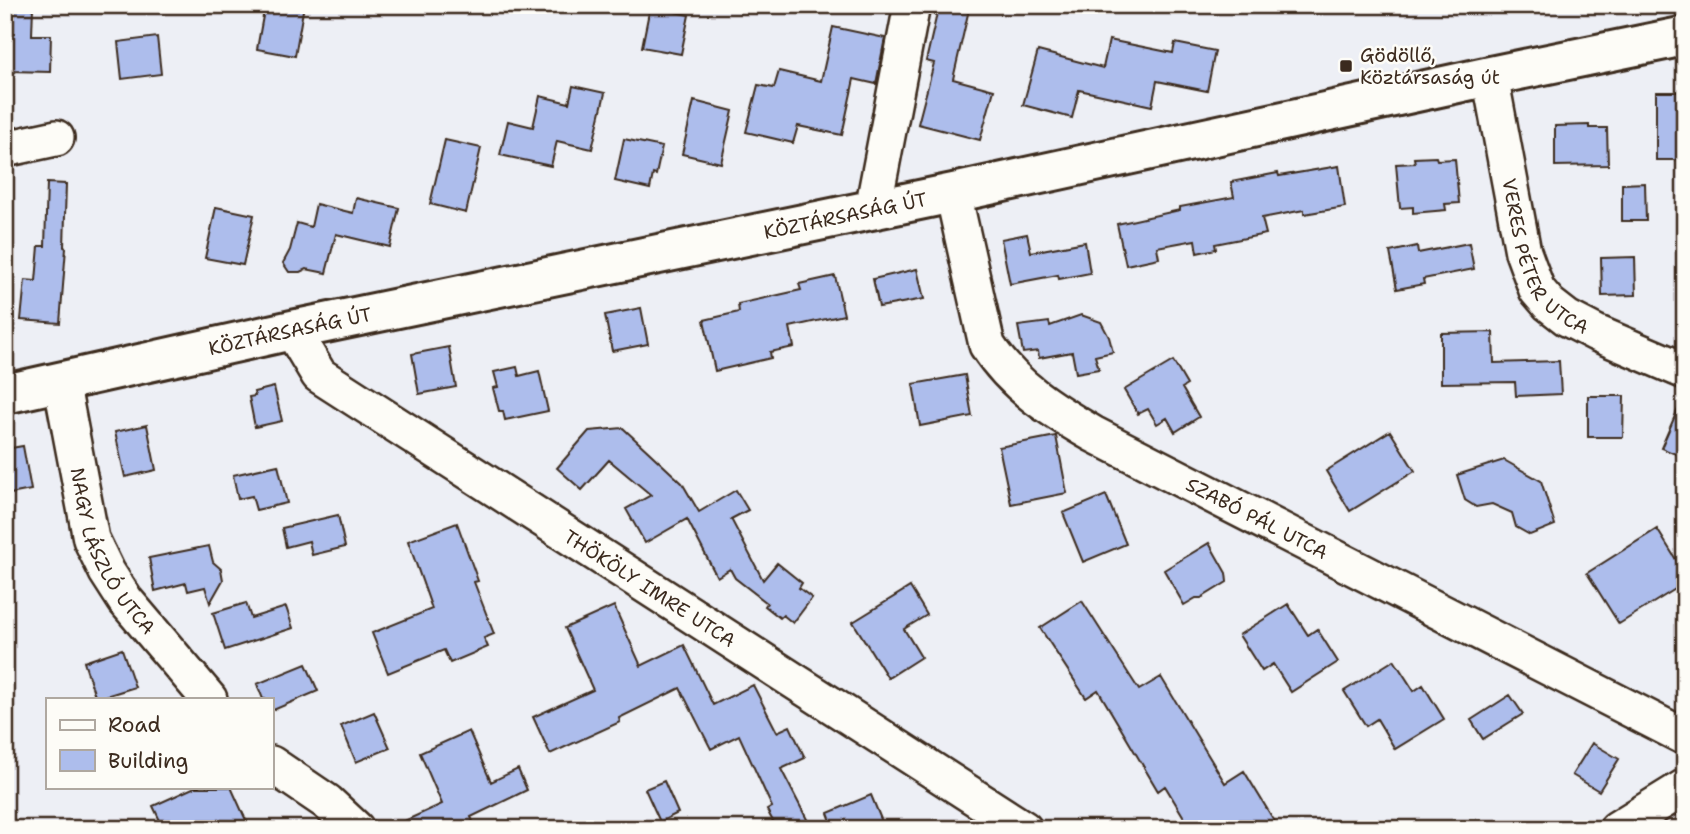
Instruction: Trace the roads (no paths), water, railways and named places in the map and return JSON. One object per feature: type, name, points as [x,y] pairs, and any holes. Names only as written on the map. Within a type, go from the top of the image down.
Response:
[{"type":"main road","name":"KÖZTÁRSASÁG ÚT","points":[[5,394],[292,330],[953,193],[1685,36]]},
{"type":"street","points":[[873,209],[912,5]]},
{"type":"street","name":"VERES PÉTER UTCA","points":[[1490,76],[1523,252],[1537,290],[1567,318],[1685,371]]},
{"type":"street","points":[[5,149],[56,138]]},
{"type":"street","name":"SZABÓ PÁL UTCA","points":[[953,193],[988,345],[1010,374],[1050,408],[1093,434],[1685,737]]},
{"type":"street","name":"THÖKÖLY IMRE UTCA","points":[[292,330],[319,375],[1008,826]]},
{"type":"street","name":"NAGY LÁSZLÓ UTCA","points":[[61,382],[91,539],[125,600],[208,698]]},
{"type":"street","points":[[273,765],[327,803],[356,829]]},
{"type":"street","points":[[1616,829],[1685,787]]},
{"type":"place","name":"Gödöllő, Köztársaság út","points":[[1346,66]]}]
